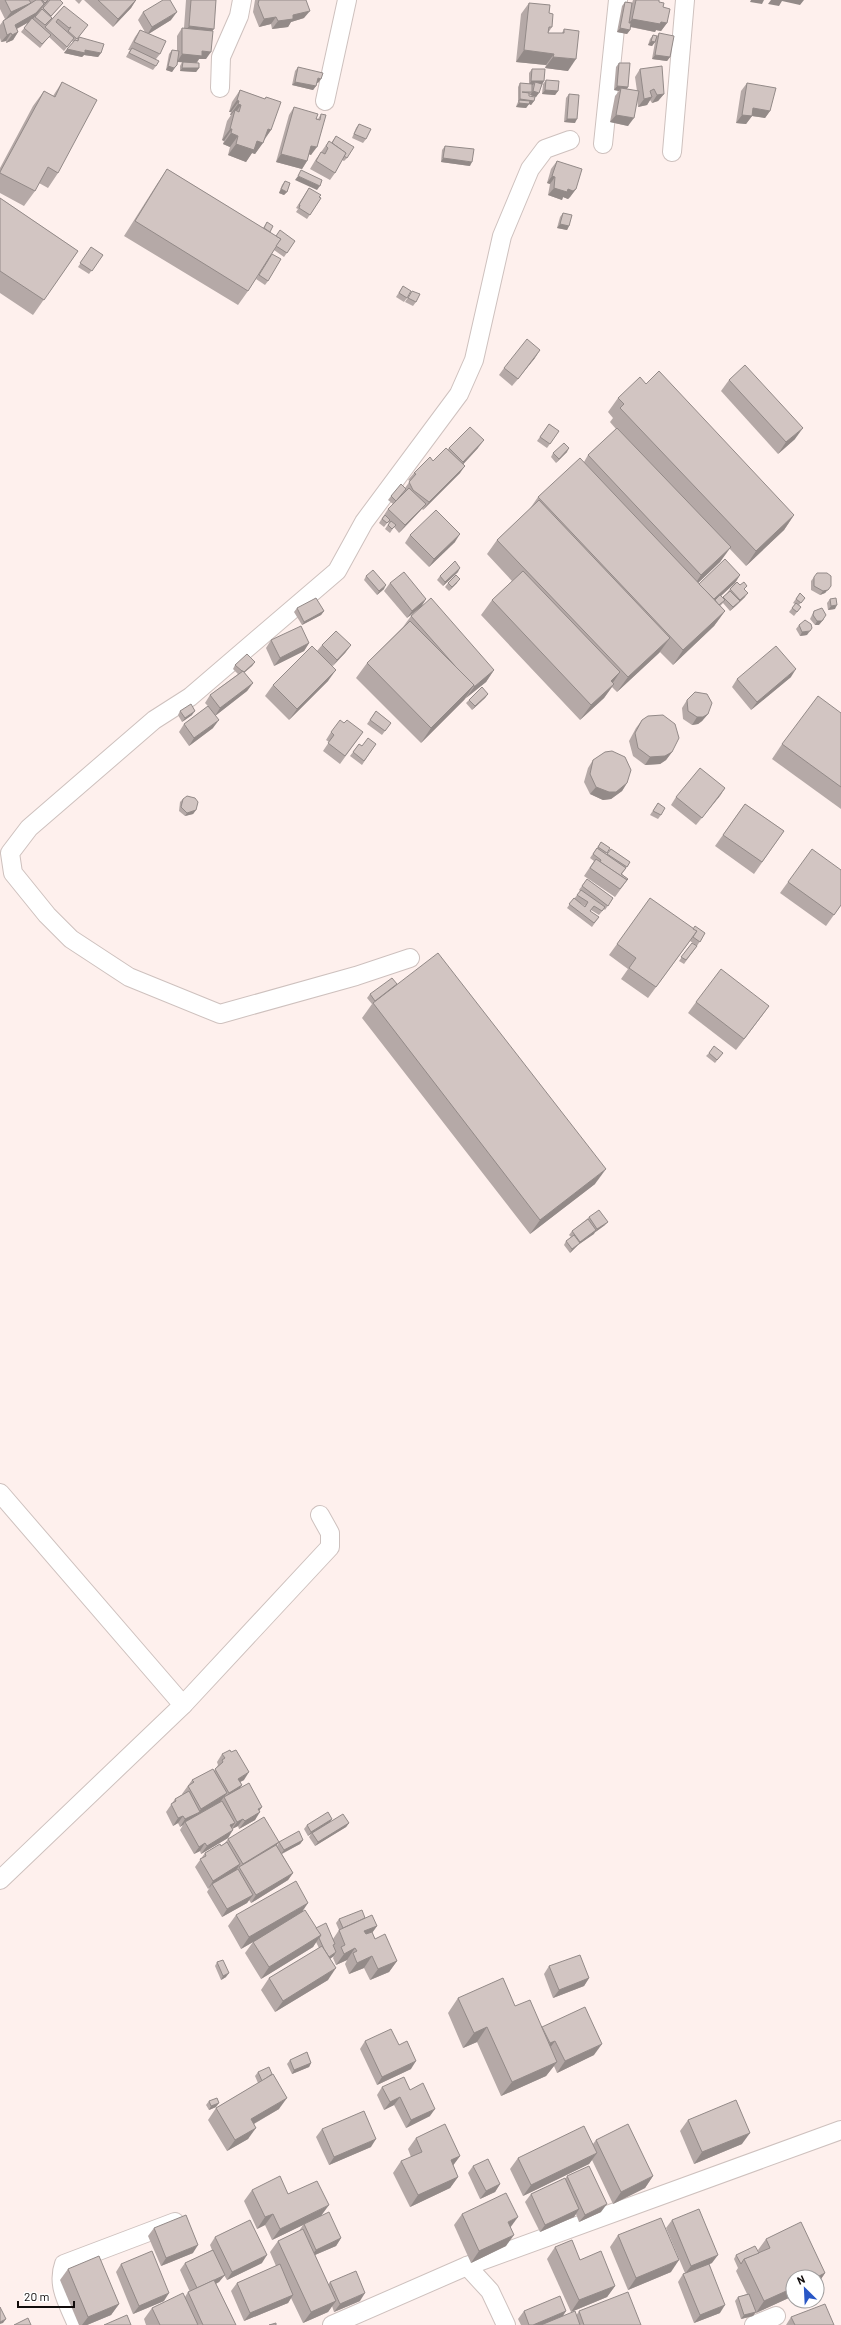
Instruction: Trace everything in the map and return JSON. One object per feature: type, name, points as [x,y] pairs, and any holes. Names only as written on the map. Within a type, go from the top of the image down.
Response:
[{"type":"street","points":[[220,88],[221,57],[239,16],[242,0]]},
{"type":"street","points":[[324,101],[347,0]]},
{"type":"street","points":[[603,144],[618,0]]},
{"type":"street","points":[[672,152],[685,0]]},
{"type":"street","points":[[410,958],[356,976],[220,1014],[128,977],[71,939],[47,915],[13,873],[10,853],[29,828],[154,720],[190,697],[337,571],[364,522],[459,394],[474,360],[502,236],[528,175],[545,149],[570,140]]},
{"type":"street","points":[[0,1493],[183,1705]]},
{"type":"street","points":[[0,1880],[183,1705],[330,1547],[330,1533],[320,1515]]},
{"type":"street","points":[[332,2325],[468,2266],[841,2130]]},
{"type":"street","points":[[77,2325],[61,2286],[60,2275],[64,2264],[186,2218]]},
{"type":"street","points":[[468,2266],[490,2291],[506,2325]]},
{"type":"street","points":[[754,2325],[776,2316]]},
{"type":"building","points":[[5,0],[29,0],[31,3],[11,12]]},
{"type":"building","points":[[36,0],[41,0],[44,4],[36,13],[15,25],[18,32],[12,35],[11,33],[7,35],[3,21]]},
{"type":"building","points":[[50,0],[60,0],[63,3],[51,16],[43,8]]},
{"type":"building","points":[[98,0],[136,0],[118,19]]},
{"type":"building","points":[[163,0],[170,0],[177,12],[152,27],[143,12]]},
{"type":"building","points":[[191,0],[216,0],[214,29],[189,26]]},
{"type":"building","points":[[259,0],[306,0],[310,11],[293,15],[293,19],[278,21],[276,17],[264,19],[258,4]]},
{"type":"building","points":[[636,0],[659,0],[659,2],[664,3],[663,7],[670,9],[667,23],[661,22],[660,24],[632,19]]},
{"type":"building","points":[[625,2],[632,3],[629,23],[631,23],[630,30],[620,28]]},
{"type":"building","points":[[529,3],[550,5],[549,13],[553,14],[552,27],[549,27],[548,33],[564,33],[564,29],[579,31],[576,59],[553,57],[554,54],[524,50]]},
{"type":"building","points":[[64,6],[88,25],[77,39],[68,31],[71,27],[69,28],[58,19],[56,22],[74,38],[67,47],[45,27]]},
{"type":"building","points":[[42,9],[52,18],[45,25],[35,17]]},
{"type":"building","points":[[32,18],[51,35],[42,44],[24,28]]},
{"type":"building","points":[[182,28],[213,31],[211,52],[202,51],[202,56],[182,54]]},
{"type":"building","points":[[140,30],[166,41],[160,54],[134,42]]},
{"type":"building","points":[[659,33],[674,36],[670,57],[655,55]]},
{"type":"building","points":[[653,35],[657,36],[655,42],[651,41]]},
{"type":"building","points":[[79,37],[104,44],[101,53],[85,50],[85,53],[67,49],[75,40],[78,41]]},
{"type":"building","points":[[132,48],[159,61],[156,66],[129,53]]},
{"type":"building","points":[[172,50],[179,51],[177,65],[174,68],[168,66]]},
{"type":"building","points":[[183,62],[199,63],[199,68],[182,68]]},
{"type":"building","points":[[619,63],[630,63],[628,87],[617,86]]},
{"type":"building","points":[[662,66],[664,94],[657,95],[654,89],[650,91],[652,97],[644,99],[640,69]]},
{"type":"building","points":[[298,67],[323,73],[321,79],[318,78],[316,86],[295,82]]},
{"type":"building","points":[[532,69],[545,69],[544,81],[531,81]]},
{"type":"building","points":[[546,80],[559,81],[558,91],[545,90]]},
{"type":"building","points":[[62,82],[97,100],[58,173],[48,167],[35,191],[0,172],[44,91],[55,97]]},
{"type":"building","points":[[535,82],[542,84],[539,93],[533,91]]},
{"type":"building","points":[[520,83],[532,84],[532,92],[522,92],[529,93],[529,96],[535,97],[534,101],[520,99]]},
{"type":"building","points":[[747,83],[776,88],[770,111],[753,108],[752,116],[742,115]]},
{"type":"building","points":[[621,88],[639,91],[634,118],[616,115]]},
{"type":"building","points":[[240,90],[265,99],[266,97],[281,102],[271,130],[268,129],[263,143],[257,141],[254,150],[236,144],[238,136],[231,133],[232,129],[230,129],[235,110],[239,112],[241,105],[238,104],[239,101],[237,100]]},
{"type":"building","points":[[569,94],[579,95],[577,119],[567,119]]},
{"type":"building","points":[[519,100],[530,101],[529,104],[519,103]]},
{"type":"building","points":[[294,107],[318,114],[316,119],[320,120],[321,114],[326,115],[317,147],[311,146],[307,161],[281,154]]},
{"type":"building","points":[[359,124],[371,129],[366,139],[354,134]]},
{"type":"building","points":[[336,136],[354,147],[347,158],[344,156],[346,153],[332,143]]},
{"type":"building","points":[[329,141],[346,153],[335,173],[316,161],[321,152],[325,154],[328,148],[326,146]]},
{"type":"building","points":[[445,146],[474,149],[472,162],[443,158]]},
{"type":"building","points":[[557,161],[582,169],[576,189],[573,191],[568,189],[567,192],[554,188],[555,177],[552,176]]},
{"type":"building","points":[[167,169],[281,239],[248,291],[135,221]]},
{"type":"building","points":[[301,170],[322,180],[320,186],[298,176]]},
{"type":"building","points":[[285,181],[290,183],[287,192],[281,189]]},
{"type":"building","points":[[309,188],[321,195],[319,197],[321,198],[310,215],[299,208],[299,205]]},
{"type":"building","points":[[0,198],[78,251],[44,300],[0,271]]},
{"type":"building","points":[[563,213],[572,215],[569,226],[560,224]]},
{"type":"building","points":[[267,222],[273,226],[270,232],[264,228]]},
{"type":"building","points":[[280,230],[295,241],[287,253],[276,246],[281,239],[276,236]]},
{"type":"building","points":[[91,247],[103,255],[92,271],[80,263]]},
{"type":"building","points":[[272,254],[281,259],[268,281],[259,275]]},
{"type":"building","points":[[403,286],[411,291],[407,298],[399,293]]},
{"type":"building","points":[[412,291],[420,294],[416,302],[408,298]]},
{"type":"building","points":[[527,339],[540,350],[518,379],[504,368]]},
{"type":"building","points":[[745,365],[803,428],[786,442],[729,380]]},
{"type":"building","points":[[659,371],[794,515],[756,551],[620,408],[624,404],[618,398],[640,377],[646,384]]},
{"type":"building","points":[[549,424],[559,431],[550,444],[540,437]]},
{"type":"building","points":[[470,427],[484,440],[463,462],[449,448]]},
{"type":"building","points":[[617,428],[731,547],[701,575],[588,455]]},
{"type":"building","points":[[564,443],[569,448],[559,459],[553,453]]},
{"type":"building","points":[[446,448],[465,466],[429,502],[413,490],[409,482],[416,474],[414,473],[430,457],[433,461]]},
{"type":"building","points":[[580,458],[725,611],[683,650],[538,497]]},
{"type":"building","points":[[401,484],[406,489],[396,501],[391,496]]},
{"type":"building","points":[[409,488],[426,504],[405,525],[388,509]]},
{"type":"building","points":[[539,500],[670,638],[628,677],[497,540]]},
{"type":"building","points":[[436,510],[460,534],[434,559],[410,535]]},
{"type":"building","points":[[385,515],[390,520],[387,523],[382,519]]},
{"type":"building","points":[[391,521],[396,525],[392,529],[388,525]]},
{"type":"building","points":[[725,559],[740,575],[714,599],[699,584]]},
{"type":"building","points":[[455,561],[460,568],[445,582],[440,576]]},
{"type":"building","points":[[373,570],[386,585],[379,591],[366,576]]},
{"type":"building","points":[[523,571],[620,672],[611,681],[614,684],[591,705],[492,600]]},
{"type":"building","points":[[404,572],[426,599],[412,611],[390,583]]},
{"type":"building","points":[[817,573],[827,573],[831,576],[831,586],[828,590],[823,591],[814,586],[814,577]]},
{"type":"building","points":[[456,575],[460,579],[452,587],[448,583]]},
{"type":"building","points":[[737,582],[740,585],[744,582],[747,586],[744,589],[748,593],[740,600],[730,589]]},
{"type":"building","points":[[730,591],[740,601],[733,607],[723,597]]},
{"type":"building","points":[[800,593],[805,598],[801,603],[796,599]]},
{"type":"building","points":[[720,595],[725,600],[719,605],[715,600]]},
{"type":"building","points":[[316,598],[324,611],[304,622],[297,608]]},
{"type":"building","points":[[431,598],[494,670],[474,687],[474,685],[463,675],[411,616]]},
{"type":"building","points":[[836,598],[837,605],[831,606],[830,599]]},
{"type":"building","points":[[796,603],[801,607],[797,612],[792,608]]},
{"type":"building","points":[[822,608],[826,615],[822,621],[817,621],[813,615],[814,611]]},
{"type":"building","points":[[805,620],[811,624],[812,628],[810,631],[802,632],[799,625]]},
{"type":"building","points":[[410,621],[474,685],[431,728],[367,663]]},
{"type":"building","points":[[301,626],[309,643],[280,658],[271,640]]},
{"type":"building","points":[[336,631],[351,645],[337,660],[322,645]]},
{"type":"building","points":[[312,646],[336,670],[297,709],[273,685]]},
{"type":"building","points":[[776,646],[796,669],[757,702],[737,679]]},
{"type":"building","points":[[247,654],[255,662],[244,672],[235,665]]},
{"type":"building","points":[[243,671],[253,683],[220,708],[210,695]]},
{"type":"building","points":[[482,687],[488,694],[475,706],[469,700]]},
{"type":"building","points":[[695,692],[707,694],[712,703],[708,714],[703,717],[697,717],[688,711],[687,700]]},
{"type":"building","points":[[818,696],[841,713],[841,787],[782,744]]},
{"type":"building","points":[[191,704],[195,711],[185,718],[180,711]]},
{"type":"building","points":[[208,706],[219,720],[194,738],[184,724]]},
{"type":"building","points":[[376,711],[391,723],[385,731],[370,720]]},
{"type":"building","points":[[663,715],[675,724],[679,738],[672,752],[665,756],[650,757],[638,748],[635,733],[642,720],[648,716]]},
{"type":"building","points":[[340,720],[344,723],[347,720],[363,732],[345,756],[328,743],[334,735],[331,732]]},
{"type":"building","points":[[368,738],[376,744],[364,761],[353,752],[359,744],[362,746]]},
{"type":"building","points":[[612,751],[625,757],[631,770],[627,783],[616,792],[609,792],[596,787],[590,774],[593,760],[605,752]]},
{"type":"building","points":[[700,768],[725,788],[702,818],[676,797]]},
{"type":"building","points":[[187,796],[195,798],[198,802],[196,810],[187,813],[181,807],[183,799]]},
{"type":"building","points":[[658,803],[665,808],[661,815],[653,811]]},
{"type":"building","points":[[745,804],[784,831],[762,862],[723,835]]},
{"type":"building","points":[[601,842],[610,848],[607,853],[598,847]]},
{"type":"building","points":[[597,848],[626,868],[621,874],[628,879],[627,880],[600,862],[601,860],[593,854]]},
{"type":"building","points":[[611,849],[630,862],[627,867],[607,854]]},
{"type":"building","points":[[812,849],[841,870],[841,905],[834,915],[788,882]]},
{"type":"building","points":[[596,859],[627,880],[620,889],[590,868]]},
{"type":"building","points":[[587,879],[613,898],[608,906],[582,886]]},
{"type":"building","points":[[581,890],[605,907],[602,911],[594,906],[590,911],[599,917],[594,923],[569,904],[574,898],[585,907],[588,902],[577,895]]},
{"type":"building","points":[[650,898],[697,931],[656,987],[629,968],[636,958],[617,944]]},
{"type":"building","points":[[695,926],[705,933],[700,942],[693,937],[697,931],[693,929]]},
{"type":"building","points":[[692,943],[697,946],[686,960],[681,957]]},
{"type":"building","points":[[438,953],[606,1169],[540,1220],[373,1003]]},
{"type":"building","points":[[721,969],[769,1006],[744,1039],[696,1002]]},
{"type":"building","points":[[392,978],[397,984],[375,1001],[370,994]]},
{"type":"building","points":[[714,1046],[723,1053],[717,1060],[709,1053]]},
{"type":"building","points":[[599,1210],[608,1222],[597,1229],[589,1217]]},
{"type":"building","points":[[588,1219],[596,1230],[580,1242],[572,1231]]},
{"type":"building","points":[[574,1235],[580,1243],[572,1249],[566,1241]]},
{"type":"building","points":[[230,1750],[231,1752],[236,1750],[249,1772],[238,1779],[242,1785],[229,1793],[215,1769],[223,1762],[222,1760],[225,1758],[222,1754]]},
{"type":"building","points":[[213,1769],[227,1793],[201,1809],[188,1786],[194,1782],[192,1780]]},
{"type":"building","points":[[249,1783],[262,1807],[258,1809],[260,1812],[245,1821],[243,1819],[237,1822],[224,1797]]},
{"type":"building","points":[[189,1791],[200,1812],[185,1819],[183,1816],[178,1818],[171,1804],[176,1801],[175,1799]]},
{"type":"building","points":[[222,1801],[235,1823],[230,1825],[233,1830],[207,1846],[205,1843],[199,1847],[185,1822]]},
{"type":"building","points":[[328,1812],[332,1819],[311,1832],[307,1825]]},
{"type":"building","points":[[343,1814],[349,1823],[318,1842],[312,1833]]},
{"type":"building","points":[[264,1817],[279,1842],[243,1864],[228,1839]]},
{"type":"building","points":[[299,1831],[303,1840],[284,1850],[279,1842]]},
{"type":"building","points":[[227,1842],[240,1864],[213,1881],[200,1859],[206,1856],[205,1853],[220,1844],[221,1846]]},
{"type":"building","points":[[276,1845],[293,1873],[256,1895],[239,1867]]},
{"type":"building","points":[[238,1869],[253,1895],[227,1909],[212,1884]]},
{"type":"building","points":[[296,1881],[308,1903],[249,1937],[236,1915]]},
{"type":"building","points":[[305,1910],[321,1935],[269,1967],[253,1942]]},
{"type":"building","points":[[362,1910],[365,1918],[343,1928],[339,1919]]},
{"type":"building","points":[[372,1915],[377,1926],[364,1931],[366,1934],[372,1932],[375,1939],[385,1934],[397,1961],[378,1969],[372,1956],[357,1963],[353,1953],[357,1951],[355,1948],[344,1954],[341,1947],[345,1945],[339,1930]]},
{"type":"building","points":[[326,1923],[335,1944],[333,1945],[336,1952],[329,1957],[319,1938],[321,1935],[316,1928]]},
{"type":"building","points":[[322,1946],[336,1968],[283,2001],[269,1978]]},
{"type":"building","points":[[580,1955],[589,1978],[559,1990],[549,1966]]},
{"type":"building","points":[[223,1960],[229,1973],[223,1976],[217,1962]]},
{"type":"building","points":[[503,1978],[515,2006],[530,2000],[557,2062],[512,2082],[487,2027],[474,2033],[458,1998]]},
{"type":"building","points":[[585,2007],[602,2044],[565,2061],[555,2041],[550,2043],[542,2027]]},
{"type":"building","points":[[391,2029],[399,2045],[407,2041],[416,2061],[382,2077],[365,2041]]},
{"type":"building","points":[[307,2052],[311,2063],[294,2070],[290,2060]]},
{"type":"building","points":[[269,2067],[272,2074],[262,2081],[258,2072]]},
{"type":"building","points":[[273,2074],[287,2098],[251,2119],[256,2128],[235,2140],[216,2108]]},
{"type":"building","points":[[404,2077],[410,2090],[423,2083],[435,2109],[411,2120],[400,2097],[390,2102],[382,2087]]},
{"type":"building","points":[[217,2098],[219,2103],[211,2106],[209,2101]]},
{"type":"building","points":[[736,2100],[750,2133],[702,2152],[688,2120]]},
{"type":"building","points":[[364,2111],[376,2139],[334,2157],[322,2129]]},
{"type":"building","points":[[445,2124],[460,2156],[451,2160],[458,2177],[418,2195],[401,2161],[422,2152],[416,2138]]},
{"type":"building","points":[[628,2124],[653,2176],[621,2192],[596,2140]]},
{"type":"building","points":[[584,2126],[597,2153],[531,2185],[518,2158]]},
{"type":"building","points":[[488,2159],[500,2184],[486,2191],[473,2166]]},
{"type":"building","points":[[589,2166],[607,2204],[585,2215],[567,2176]]},
{"type":"building","points":[[280,2176],[288,2194],[317,2181],[329,2205],[280,2229],[273,2214],[265,2217],[252,2190]]},
{"type":"building","points":[[565,2178],[579,2209],[545,2225],[531,2194]]},
{"type":"building","points":[[506,2193],[518,2217],[508,2222],[514,2235],[479,2251],[462,2214]]},
{"type":"building","points":[[699,2209],[718,2255],[691,2266],[672,2220]]},
{"type":"building","points":[[329,2212],[341,2238],[316,2250],[304,2224]]},
{"type":"building","points":[[186,2215],[198,2245],[166,2258],[154,2228]]},
{"type":"building","points":[[661,2218],[679,2260],[636,2278],[618,2235]]},
{"type":"building","points":[[250,2220],[267,2255],[232,2272],[215,2237]]},
{"type":"building","points":[[801,2222],[823,2269],[785,2269],[785,2292],[764,2301],[744,2259],[770,2248],[766,2239]]},
{"type":"building","points":[[303,2229],[336,2301],[311,2312],[278,2241]]},
{"type":"building","points":[[572,2240],[580,2260],[601,2251],[615,2286],[579,2300],[555,2247]]},
{"type":"building","points":[[755,2246],[759,2253],[744,2259],[741,2264],[736,2255]]},
{"type":"building","points":[[213,2250],[225,2275],[197,2288],[185,2263]]},
{"type":"building","points":[[152,2251],[169,2293],[139,2306],[121,2264]]},
{"type":"building","points":[[99,2256],[119,2304],[88,2317],[68,2269]]},
{"type":"building","points":[[280,2264],[293,2295],[250,2313],[237,2283]]},
{"type":"building","points":[[709,2264],[725,2305],[700,2315],[683,2274]]},
{"type":"building","points":[[356,2271],[365,2293],[340,2304],[330,2282]]},
{"type":"building","points":[[214,2280],[236,2325],[203,2325],[188,2292]]},
{"type":"building","points":[[628,2292],[641,2325],[584,2325],[579,2311]]},
{"type":"building","points":[[183,2293],[198,2325],[160,2325],[152,2308]]},
{"type":"building","points":[[749,2294],[756,2312],[744,2315],[738,2297]]},
{"type":"building","points":[[560,2296],[566,2311],[533,2325],[529,2325],[524,2311]]},
{"type":"building","points":[[825,2304],[834,2325],[795,2325],[791,2317],[812,2309],[825,2309]]},
{"type":"building","points":[[0,2307],[6,2319],[0,2322]]},
{"type":"building","points":[[575,2311],[580,2325],[541,2325]]},
{"type":"building","points":[[127,2315],[131,2325],[104,2325]]},
{"type":"building","points":[[28,2318],[31,2325],[14,2325]]}]
